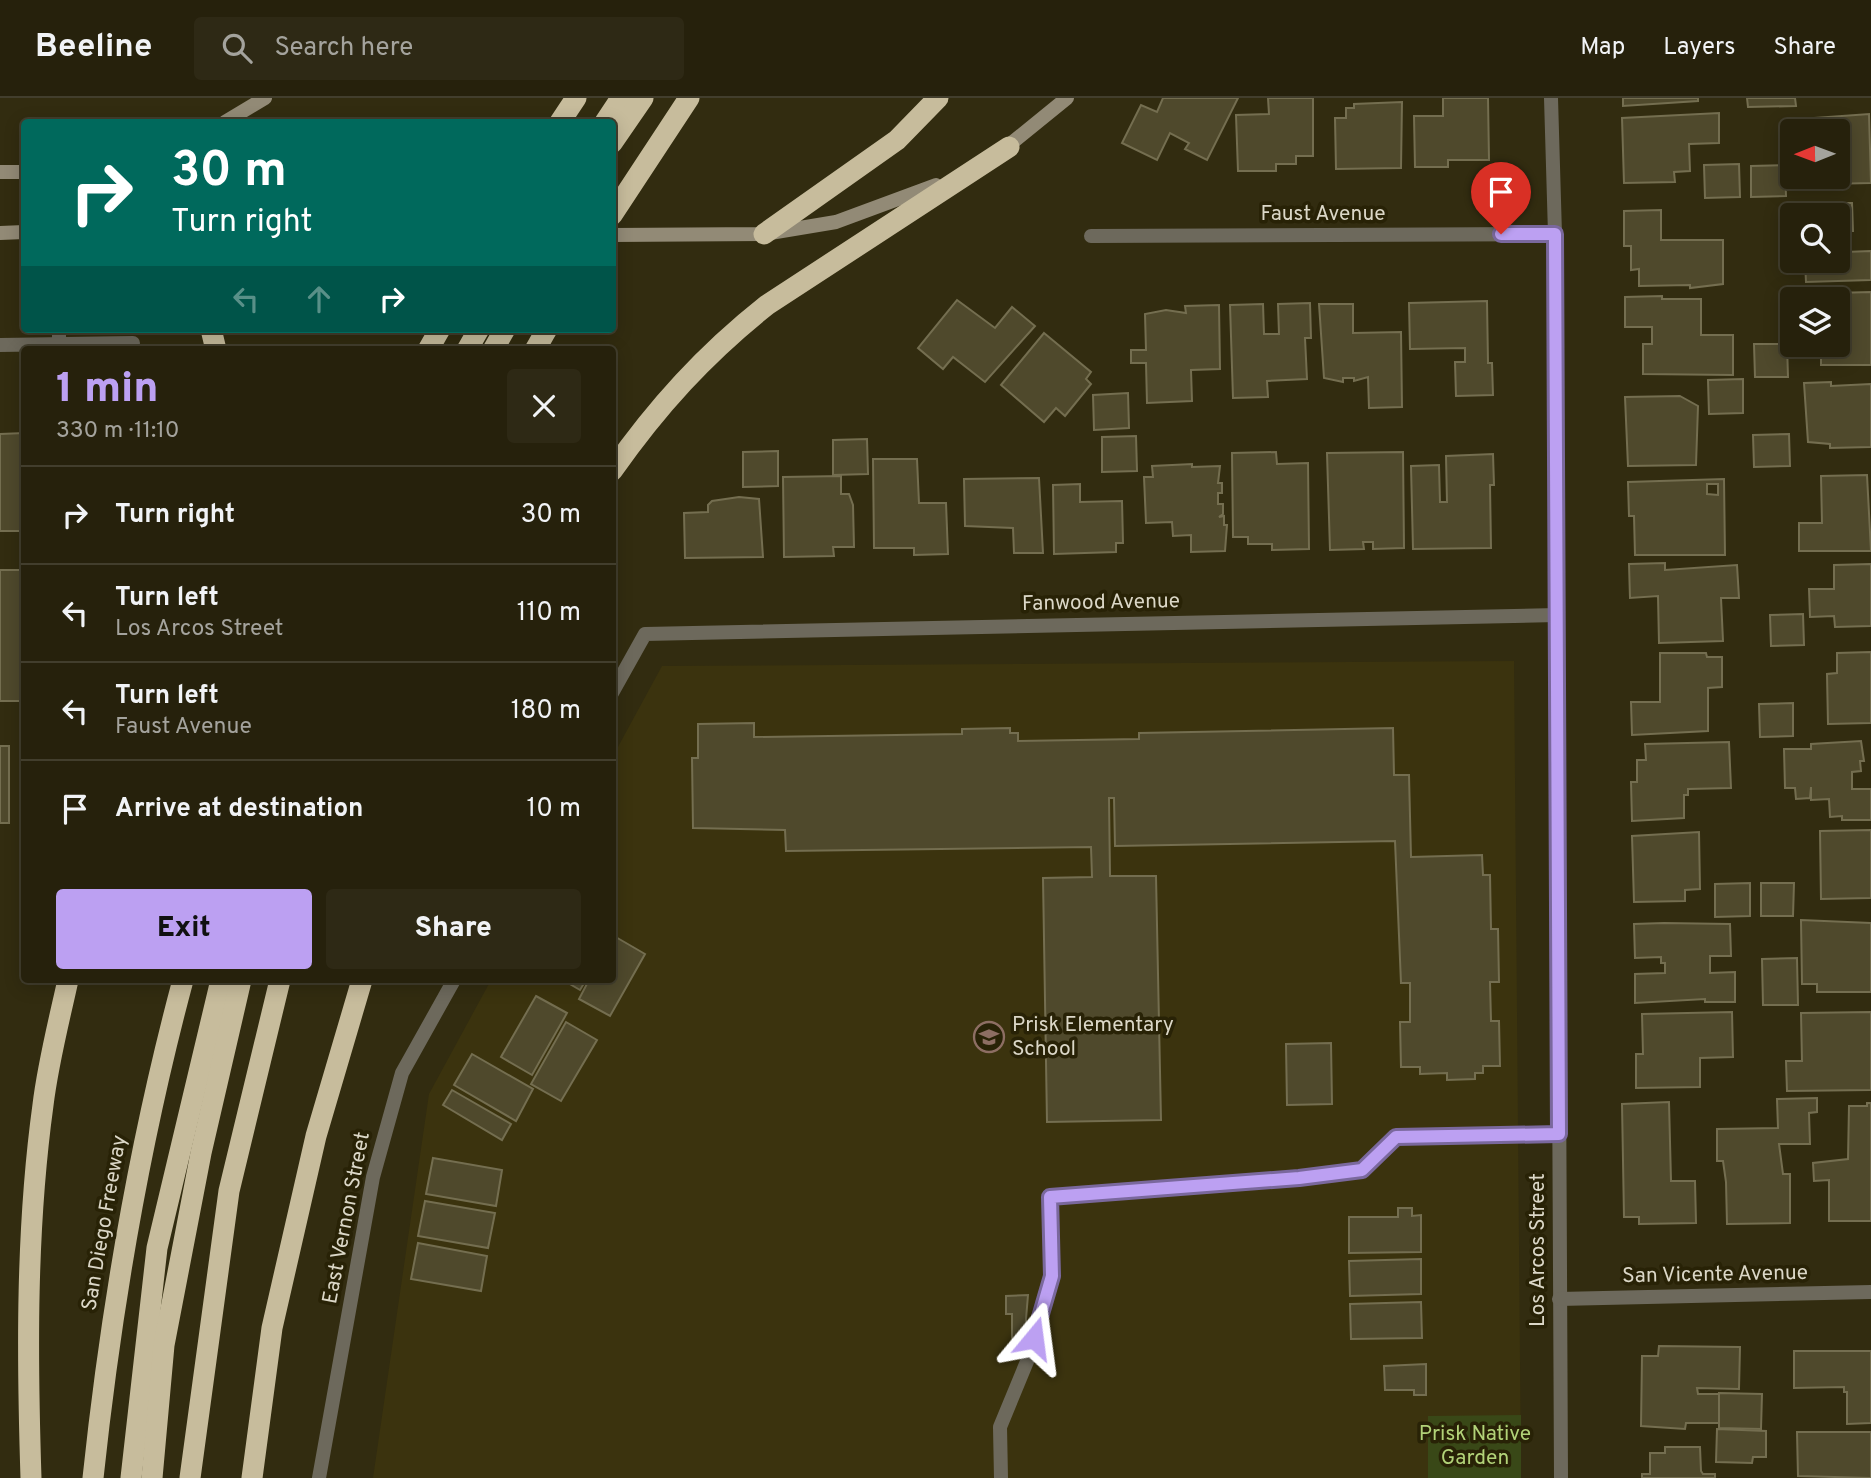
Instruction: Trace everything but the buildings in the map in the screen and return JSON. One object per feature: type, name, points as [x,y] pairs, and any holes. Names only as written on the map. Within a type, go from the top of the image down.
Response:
[{"type":"highway","points":[[562,119],[576,98]]},
{"type":"highway","points":[[615,119],[621,98]]},
{"type":"highway","points":[[616,128],[643,98]]},
{"type":"highway","points":[[616,209],[689,98]]},
{"type":"highway","points":[[764,234],[897,140],[938,98]]},
{"type":"highway","points":[[616,466],[676,388],[732,333],[767,305],[1009,147]]},
{"type":"highway","points":[[31,1478],[30,1247],[36,1162],[43,1102],[67,983]]},
{"type":"highway","name":"San Diego Freeway","points":[[93,1478],[101,1400],[132,1197],[182,983]]},
{"type":"highway","points":[[131,1478],[158,1248],[220,983]]},
{"type":"highway","points":[[152,1478],[164,1345],[201,1153],[240,983]]},
{"type":"highway","points":[[190,1478],[229,1191],[279,983]]},
{"type":"highway","points":[[252,1478],[272,1328],[316,1136],[361,983]]},
{"type":"main road","points":[[230,119],[265,98]]},
{"type":"main road","points":[[616,235],[764,234],[836,222],[925,191],[1009,147],[1068,98]]},
{"type":"main road","points":[[0,172],[21,172]]},
{"type":"main road","points":[[0,233],[21,232]]},
{"type":"street","name":"Los Arcos Street","points":[[1551,98],[1555,234],[1561,1478]]},
{"type":"street","name":"Faust Avenue","points":[[1091,236],[1555,234]]},
{"type":"street","points":[[59,333],[59,344]]},
{"type":"street","points":[[0,345],[134,343]]},
{"type":"street","name":"Fanwood Avenue","points":[[616,686],[645,634],[1557,615]]},
{"type":"street","name":"East Vernon Street","points":[[319,1478],[373,1177],[402,1073],[452,983]]},
{"type":"street","points":[[1001,1478],[1000,1427],[1028,1359],[1052,1276],[1050,1197],[1299,1178],[1362,1170],[1396,1137],[1559,1134]]},
{"type":"street","name":"San Vicente Avenue","points":[[1559,1299],[1871,1292]]},
{"type":"shaded area","name":"Prisk Elementary School","points":[[1514,661],[1521,1478],[373,1478],[429,1094],[489,983],[616,983],[616,750],[662,666]]},
{"type":"green space","name":"Prisk Native Garden","points":[[1521,1415],[1521,1478],[1428,1478],[1428,1416]]},
{"type":"place","name":"Prisk Elementary School","points":[[989,1037]]},
{"type":"route","points":[[1034,1338],[1052,1276],[1050,1197],[1299,1178],[1362,1170],[1396,1137],[1559,1134],[1555,234],[1501,234]]}]
